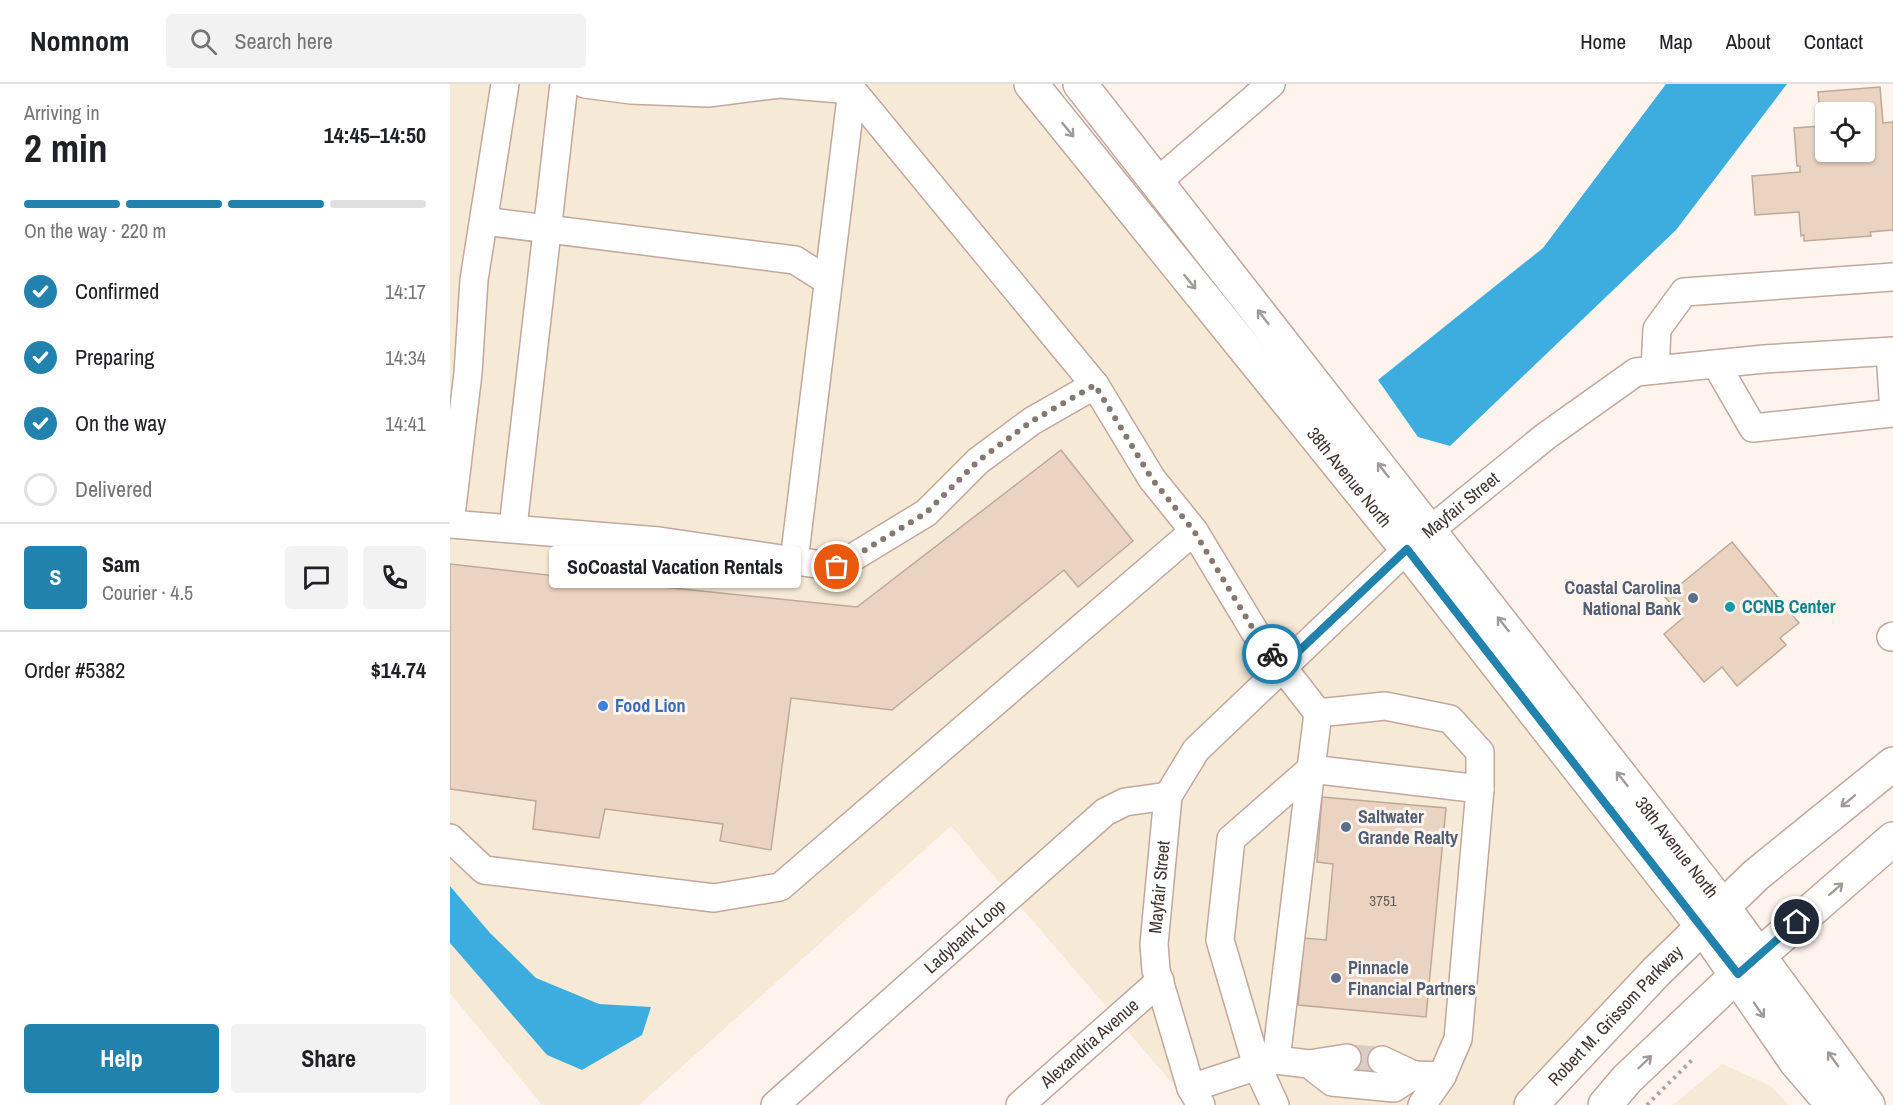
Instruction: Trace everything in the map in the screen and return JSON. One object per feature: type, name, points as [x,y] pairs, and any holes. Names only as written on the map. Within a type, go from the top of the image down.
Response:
[{"type":"main road","name":"38th Avenue North","points":[[1031,84],[1419,540]]},
{"type":"main road","name":"38th Avenue North","points":[[1080,84],[1157,182],[1419,540],[1713,917],[1748,966],[1868,1105]]},
{"type":"main road","name":"Robert M. Grissom Parkway","points":[[1531,1105],[1625,1004],[1756,875],[1893,764]]},
{"type":"main road","points":[[1605,1105],[1627,1079],[1748,966],[1893,839]]},
{"type":"main road","name":"38th Avenue North","points":[[1748,966],[1796,1062],[1833,1105]]},
{"type":"street","points":[[505,84],[474,280],[468,373],[450,524],[513,527],[659,541],[837,567],[926,513],[978,461],[1032,421],[1095,385]]},
{"type":"street","points":[[513,527],[564,84]]},
{"type":"street","points":[[585,84],[631,90],[708,93],[780,84],[852,90],[1095,385],[1152,479],[1194,531],[1255,632],[1318,713],[1267,1063]]},
{"type":"street","points":[[1157,182],[1270,84]]},
{"type":"street","points":[[794,561],[852,90]]},
{"type":"street","points":[[484,221],[795,260],[828,281]]},
{"type":"street","points":[[1655,370],[1657,329],[1684,292],[1893,277]]},
{"type":"street","points":[[1891,352],[1893,398]]},
{"type":"street","name":"Mayfair Street","points":[[1196,1096],[1160,981],[1154,944],[1168,796],[1196,750],[1419,540],[1546,436],[1636,372],[1891,352]]},
{"type":"street","points":[[1716,364],[1753,428],[1893,413]]},
{"type":"street","points":[[450,838],[484,870],[714,898],[780,887],[1194,531]]},
{"type":"street","points":[[1318,713],[1384,706],[1450,719],[1480,752],[1480,789],[1458,1039],[1442,1076],[1422,1105]]},
{"type":"street","points":[[1275,1105],[1267,1063],[1220,940],[1231,839],[1311,769],[1480,789]]},
{"type":"street","name":"Ladybank Loop","points":[[775,1105],[1105,812],[1125,802],[1168,796]]},
{"type":"street","name":"Alexandria Avenue","points":[[1020,1105],[1160,981]]},
{"type":"street","points":[[1196,1096],[1267,1063],[1309,1064],[1347,1058]]},
{"type":"street","points":[[1382,1060],[1414,1075],[1442,1076]]},
{"type":"street","points":[[1309,1064],[1332,1082],[1394,1088],[1414,1075]]},
{"type":"shaded area","points":[[450,84],[1031,84],[1703,927],[1531,1105],[1191,1105],[951,826],[639,1105],[542,1105],[450,993]]},
{"type":"shaded area","points":[[1722,1064],[1771,1086],[1789,1105],[1673,1105]]},
{"type":"water","points":[[1666,84],[1787,84],[1676,230],[1450,446],[1418,437],[1378,380],[1543,248]]},
{"type":"water","points":[[450,886],[490,933],[536,978],[599,1004],[651,1007],[642,1035],[582,1070],[547,1055],[450,943]]},
{"type":"building","points":[[1880,87],[1883,123],[1893,122],[1893,230],[1870,232],[1871,236],[1804,241],[1804,235],[1801,236],[1799,212],[1755,215],[1752,176],[1800,172],[1800,166],[1797,166],[1794,128],[1815,126],[1815,162],[1875,162],[1875,102],[1819,102],[1818,92]]},
{"type":"building","points":[[1061,450],[1133,541],[1078,587],[1064,570],[892,710],[791,698],[771,850],[720,841],[723,824],[605,809],[599,838],[533,829],[536,801],[450,789],[450,564],[573,578],[573,564],[634,570],[634,584],[857,607]]},
{"type":"building","name":"CCNB Center","points":[[1732,542],[1799,623],[1780,638],[1786,645],[1737,686],[1722,667],[1704,682],[1664,634],[1683,618],[1665,597]]},
{"type":"building","points":[[1322,797],[1446,808],[1426,1017],[1298,1005],[1304,938],[1326,940],[1333,864],[1317,862]]},
{"type":"tunnel","points":[[1347,1058],[1382,1060]]},
{"type":"way so far","points":[[837,567],[926,513],[978,461],[1032,421],[1095,385],[1152,479],[1194,531],[1255,632],[1272,654]]},
{"type":"place","name":"SoCoastal Vacation Rentals","points":[[837,567]]},
{"type":"place","name":"Coastal Carolina National Bank","points":[[1693,598]]},
{"type":"place","name":"CCNB Center","points":[[1730,607]]},
{"type":"place","name":"Food Lion","points":[[603,706]]},
{"type":"place","name":"Saltwater Grande Realty","points":[[1346,827]]},
{"type":"place","name":"Pinnacle Financial Partners","points":[[1336,978]]},
{"type":"route","points":[[1272,654],[1282,667],[1407,549],[1738,974],[1797,922]]}]
